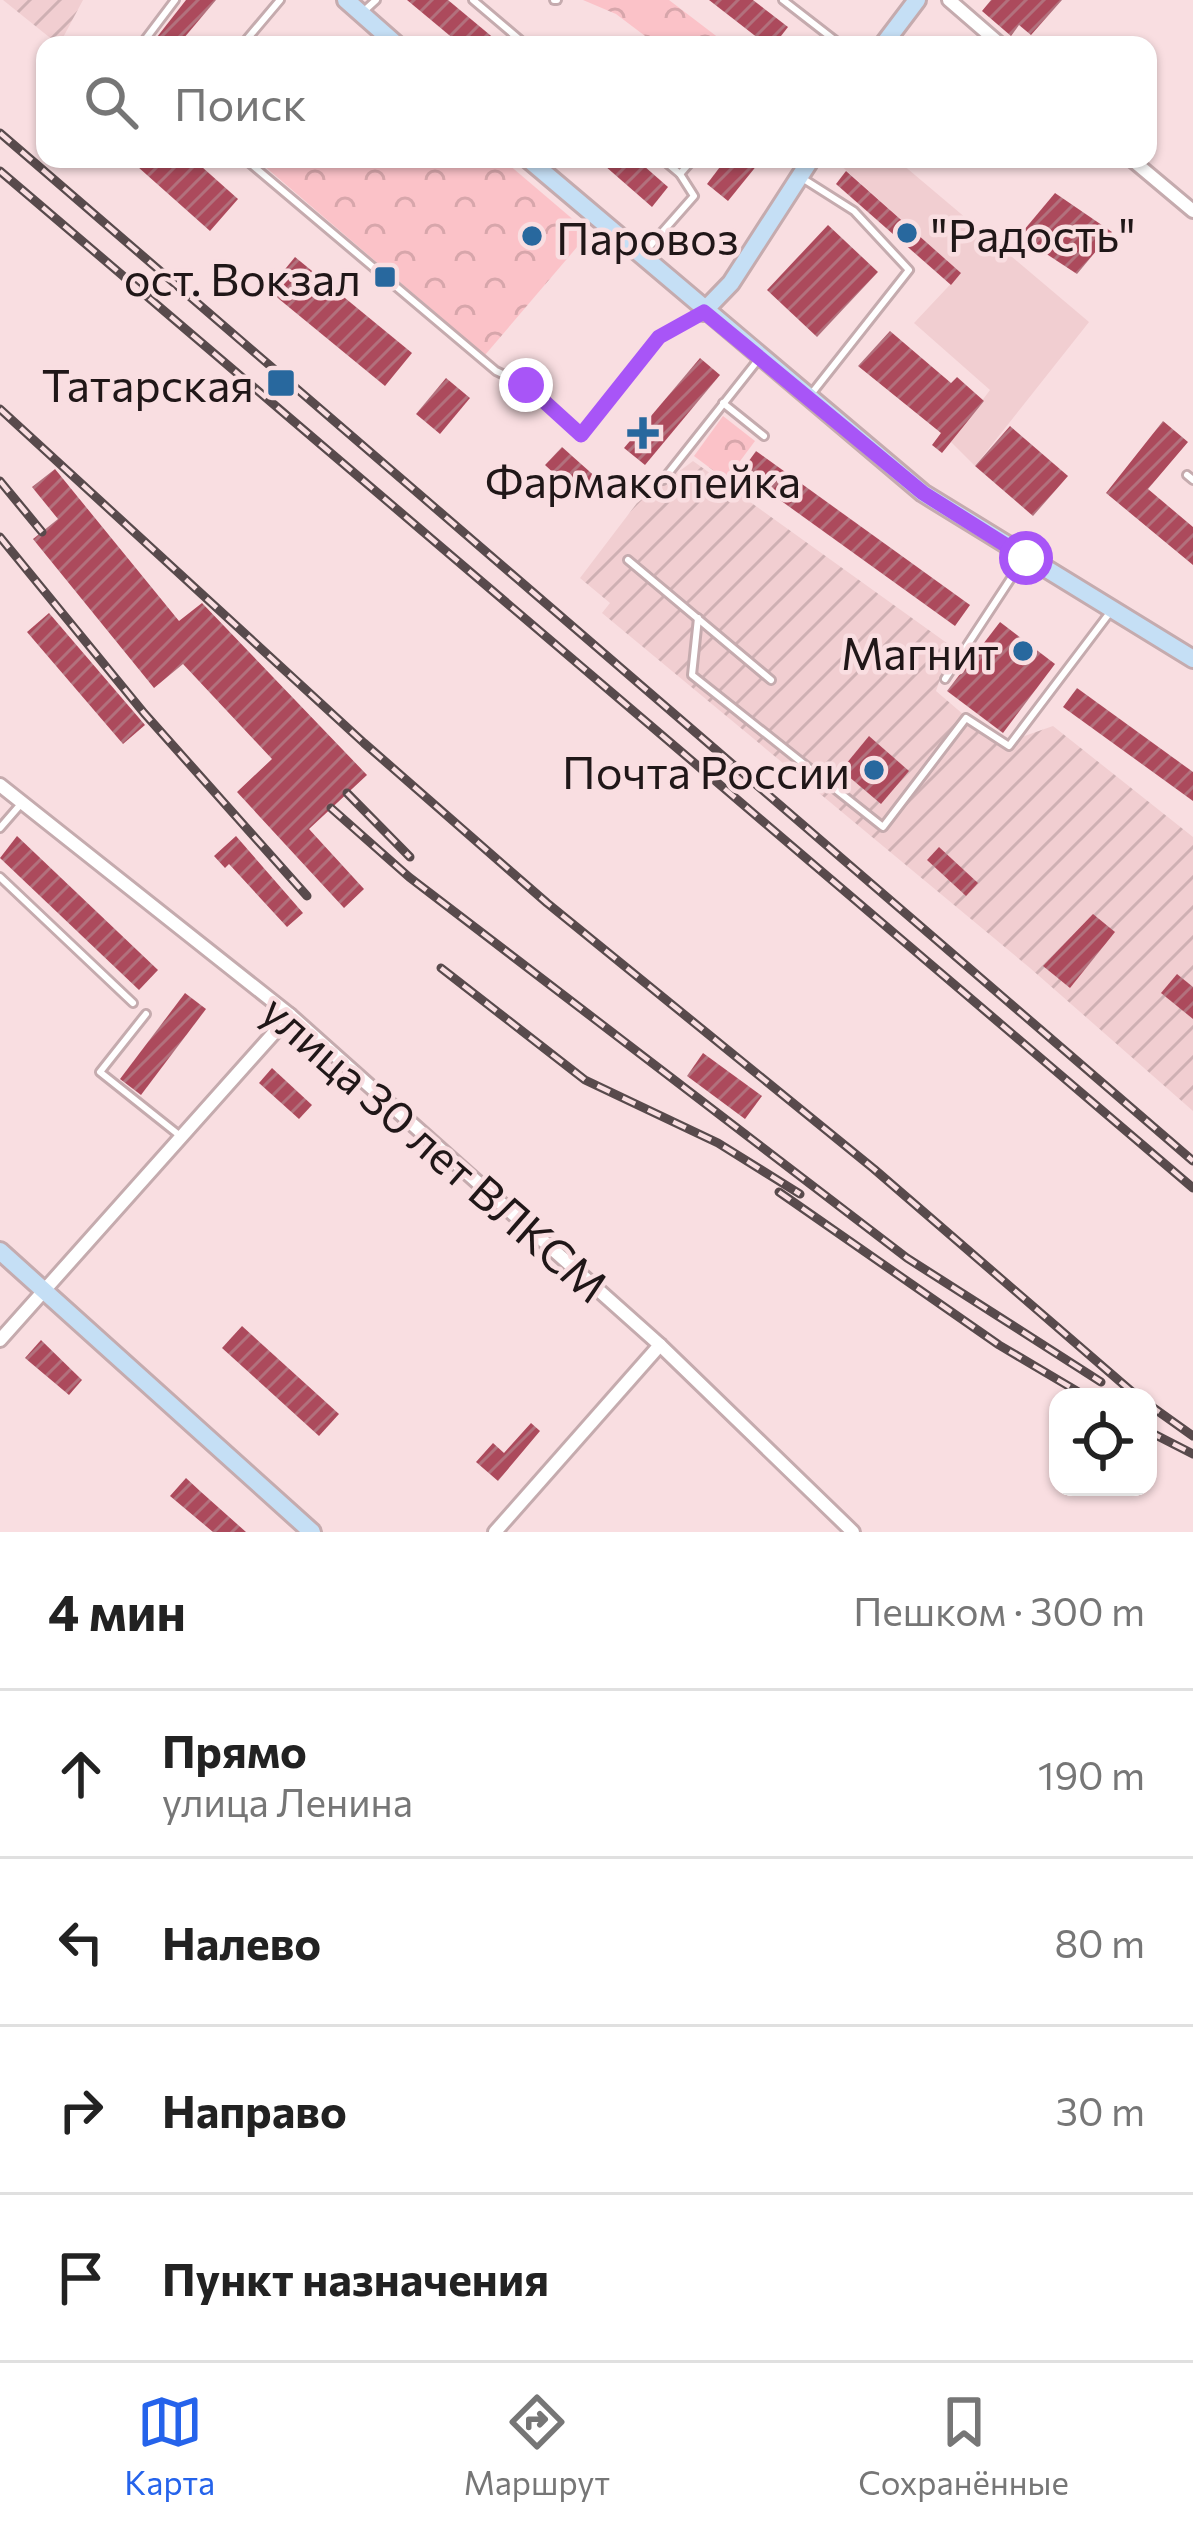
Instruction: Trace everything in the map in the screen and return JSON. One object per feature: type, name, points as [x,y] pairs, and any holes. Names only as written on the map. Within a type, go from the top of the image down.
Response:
[{"type":"main road","points":[[346,0],[387,36]]},
{"type":"main road","points":[[890,36],[917,0]]},
{"type":"main road","points":[[538,168],[923,493],[1193,659]]},
{"type":"main road","points":[[704,312],[730,283],[807,168]]},
{"type":"main road","points":[[0,1251],[312,1532]]},
{"type":"street","points":[[949,0],[991,36]]},
{"type":"street","points":[[1142,168],[1193,211]]},
{"type":"street","name":"улица 30 лет ВЛКСМ","points":[[0,785],[290,1015],[660,1346],[853,1532]]},
{"type":"street","points":[[0,1340],[290,1015]]},
{"type":"street","points":[[496,1532],[660,1346]]},
{"type":"lane","points":[[148,36],[175,0]]},
{"type":"lane","points":[[250,36],[280,0]]},
{"type":"lane","points":[[361,13],[376,0]]},
{"type":"lane","points":[[473,0],[515,36]]},
{"type":"lane","points":[[783,0],[829,36]]},
{"type":"lane","points":[[256,168],[496,370],[526,385],[581,435],[659,337],[704,312]]},
{"type":"lane","points":[[640,258],[694,196],[672,168]]},
{"type":"lane","points":[[680,175],[686,168]]},
{"type":"lane","points":[[802,178],[854,211],[909,270],[809,395]]},
{"type":"lane","points":[[663,480],[760,357]]},
{"type":"lane","points":[[723,403],[764,436]]},
{"type":"lane","points":[[945,679],[1012,570],[1026,558]]},
{"type":"lane","points":[[628,560],[772,680]]},
{"type":"lane","points":[[698,618],[692,675],[883,827],[966,718],[1010,746],[1111,611]]},
{"type":"lane","points":[[0,828],[22,802]]},
{"type":"lane","points":[[0,877],[134,1003]]},
{"type":"lane","points":[[146,1014],[100,1072],[182,1137]]},
{"type":"shaded area","points":[[3,0],[83,0],[64,36],[48,36]]},
{"type":"shaded area","points":[[843,168],[907,168],[1089,322],[975,466],[951,442],[990,390],[914,323],[961,273]]},
{"type":"shaded area","points":[[693,461],[951,646],[936,691],[999,745],[1053,726],[1193,837],[1193,1111],[1030,968],[602,613],[610,603],[580,578],[637,503]]},
{"type":"green space","points":[[583,0],[669,0],[716,36],[645,36],[616,14]]},
{"type":"green space","points":[[267,168],[513,168],[589,233],[485,355]]},
{"type":"green space","points":[[723,416],[755,441],[726,480],[694,456]]},
{"type":"building","points":[[186,0],[216,0],[186,36],[158,36]]},
{"type":"building","points":[[407,0],[448,0],[491,36],[450,36]]},
{"type":"building","points":[[709,0],[753,0],[788,27],[781,36],[755,36]]},
{"type":"building","points":[[991,0],[1062,0],[1031,35],[1019,25],[1011,36],[982,11]]},
{"type":"building","points":[[139,168],[203,168],[238,199],[210,231]]},
{"type":"building","points":[[607,168],[646,168],[668,187],[652,207]]},
{"type":"building","points":[[719,168],[755,168],[728,201],[707,184]]},
{"type":"building","points":[[846,171],[961,273],[951,285],[836,184]]},
{"type":"building","points":[[1055,193],[1112,232],[1077,274],[1019,236]]},
{"type":"building","points":[[828,225],[878,272],[817,337],[767,290]]},
{"type":"building","name":"Татарская","points":[[295,257],[412,353],[385,386],[268,290]]},
{"type":"building","points":[[890,331],[951,383],[957,377],[984,401],[942,453],[932,445],[941,433],[858,366]]},
{"type":"building","points":[[700,358],[720,375],[645,465],[624,448]]},
{"type":"building","points":[[446,378],[470,398],[440,434],[416,414]]},
{"type":"building","points":[[1163,421],[1188,442],[1148,489],[1193,527],[1193,565],[1106,493]]},
{"type":"building","points":[[1010,426],[1068,476],[1033,516],[975,466]]},
{"type":"building","points":[[562,447],[599,480],[582,499],[545,465]]},
{"type":"building","points":[[756,451],[970,605],[955,626],[741,472]]},
{"type":"building","points":[[55,469],[179,621],[202,603],[367,775],[309,829],[364,889],[344,908],[237,792],[272,759],[183,664],[154,688],[33,539],[58,519],[32,487]]},
{"type":"building","points":[[49,613],[145,725],[123,744],[27,632]]},
{"type":"building","points":[[1000,622],[1055,664],[1003,733],[947,691]]},
{"type":"building","points":[[1077,688],[1193,772],[1193,801],[1063,707]]},
{"type":"building","points":[[869,736],[909,771],[881,804],[841,770]]},
{"type":"building","points":[[17,836],[158,970],[139,990],[0,858]]},
{"type":"building","points":[[236,836],[303,913],[287,927],[229,864],[225,868],[214,856]]},
{"type":"building","points":[[939,847],[978,883],[966,896],[927,860]]},
{"type":"building","points":[[1093,914],[1115,932],[1070,988],[1043,966]]},
{"type":"building","points":[[1177,974],[1193,987],[1193,1019],[1161,993]]},
{"type":"building","points":[[185,993],[206,1009],[141,1095],[120,1079]]},
{"type":"building","points":[[703,1053],[762,1096],[745,1119],[687,1076]]},
{"type":"building","points":[[272,1068],[312,1105],[299,1119],[259,1083]]},
{"type":"building","points":[[242,1326],[339,1414],[319,1436],[222,1348]]},
{"type":"building","points":[[41,1340],[82,1380],[69,1395],[25,1358]]},
{"type":"building","points":[[531,1423],[540,1431],[498,1481],[476,1462],[493,1443],[504,1453]]},
{"type":"building","points":[[186,1478],[246,1532],[213,1532],[170,1496]]},
{"type":"railway","points":[[0,133],[36,164]]},
{"type":"railway","points":[[41,168],[1193,1161]]},
{"type":"railway","points":[[0,171],[1193,1188]]},
{"type":"railway","points":[[0,409],[364,743],[547,903],[874,1169],[1128,1388]]},
{"type":"railway","points":[[0,481],[42,532]]},
{"type":"railway","points":[[0,537],[144,713],[307,896]]},
{"type":"railway","points":[[347,793],[410,857]]},
{"type":"railway","points":[[331,808],[409,877],[907,1258],[1101,1382]]},
{"type":"railway","points":[[441,968],[585,1080],[718,1143],[800,1194]]},
{"type":"railway","points":[[779,1192],[999,1345],[1072,1388]]},
{"type":"railway","points":[[1157,1410],[1193,1436]]},
{"type":"railway","points":[[1157,1436],[1193,1454]]},
{"type":"place","name":"\"Радость\"","points":[[907,233]]},
{"type":"place","name":"Паровоз","points":[[532,236]]},
{"type":"place","name":"ост. Вокзал","points":[[385,277]]},
{"type":"place","name":"Татарская","points":[[281,383]]},
{"type":"place","name":"Фармакопейка","points":[[643,433]]},
{"type":"place","name":"Магнит","points":[[1023,651]]},
{"type":"place","name":"Почта России","points":[[874,770]]},
{"type":"route","points":[[526,385],[581,435],[659,337],[704,312],[923,493],[1026,558]]}]
